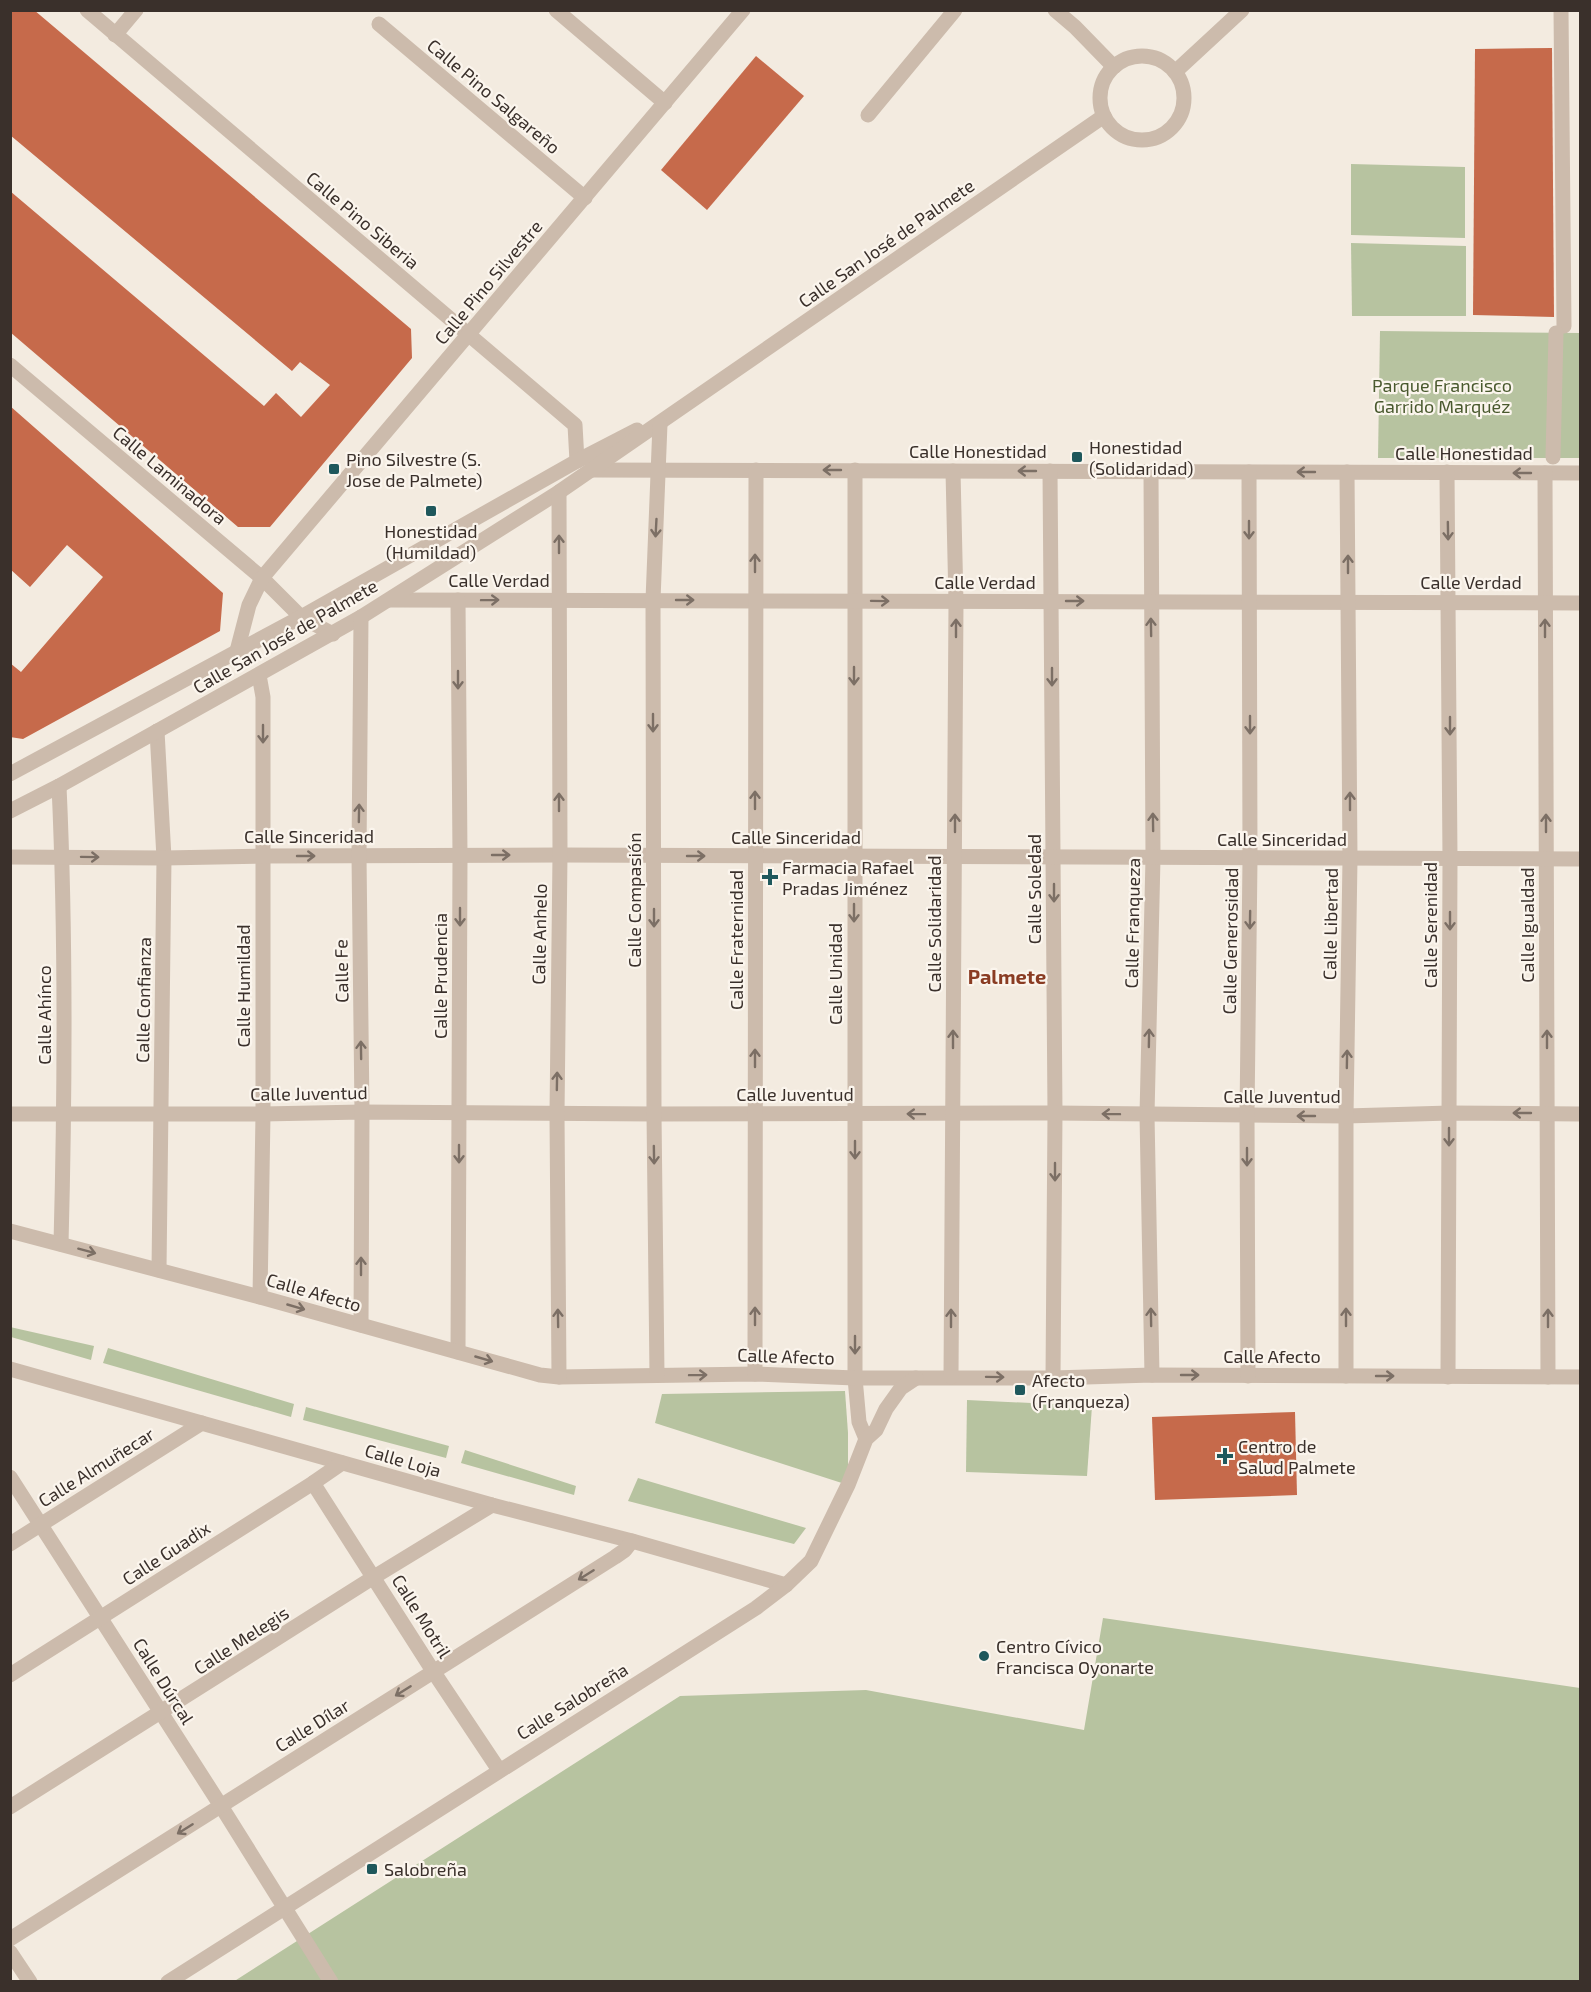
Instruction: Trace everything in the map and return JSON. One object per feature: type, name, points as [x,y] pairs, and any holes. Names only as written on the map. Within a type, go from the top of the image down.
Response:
[{"type":"street","name":"Calle Pino Siberia","points":[[87,10],[574,425],[577,461]]},
{"type":"street","points":[[115,35],[136,10]]},
{"type":"street","points":[[556,10],[665,103]]},
{"type":"street","name":"Calle Pino Silvestre","points":[[237,651],[249,604],[262,578],[743,10]]},
{"type":"street","points":[[868,115],[955,10]]},
{"type":"street","points":[[1055,10],[1114,67]]},
{"type":"street","points":[[1175,72],[1242,10]]},
{"type":"street","points":[[1553,458],[1560,329],[1561,10]]},
{"type":"street","name":"Calle Pino Salgareño","points":[[379,24],[585,198]]},
{"type":"street","points":[[1146,56],[1165,63],[1175,72],[1182,84],[1184,98],[1182,112],[1175,124],[1164,134],[1151,139],[1137,140],[1124,136],[1113,128],[1104,116],[1101,90],[1106,77],[1114,67],[1126,59],[1146,56]]},
{"type":"street","name":"Calle San José de Palmete","points":[[10,811],[333,634],[389,600],[559,492],[660,424],[1104,116]]},
{"type":"street","name":"Calle Laminadora","points":[[10,366],[262,578],[300,617],[333,634]]},
{"type":"street","name":"Calle San José de Palmete","points":[[10,774],[300,617],[577,461],[690,402]]},
{"type":"street","name":"Calle Compasión","points":[[657,1375],[653,600],[660,424]]},
{"type":"street","points":[[577,461],[592,470]]},
{"type":"street","name":"Calle Honestidad","points":[[592,470],[1581,473]]},
{"type":"street","name":"Calle Fraternidad","points":[[755,1374],[756,470]]},
{"type":"street","name":"Calle Unidad","points":[[855,470],[855,1378],[859,1422],[866,1439]]},
{"type":"street","name":"Calle Solidaridad","points":[[951,1377],[956,602],[954,471]]},
{"type":"street","name":"Calle Soledad","points":[[1050,471],[1055,1113],[1053,1378]]},
{"type":"street","name":"Calle Franqueza","points":[[1151,472],[1153,858],[1147,1115],[1152,1375]]},
{"type":"street","name":"Calle Generosidad","points":[[1248,1376],[1249,472]]},
{"type":"street","name":"Calle Libertad","points":[[1346,1376],[1346,1116],[1350,859],[1347,472]]},
{"type":"street","name":"Calle Serenidad","points":[[1447,472],[1450,859],[1448,1377]]},
{"type":"street","name":"Calle Igualdad","points":[[1545,473],[1548,1377]]},
{"type":"street","name":"Calle Anhelo","points":[[559,492],[560,855],[556,1114],[559,1377]]},
{"type":"street","name":"Calle Verdad","points":[[389,600],[1581,603]]},
{"type":"street","name":"Calle Prudencia","points":[[458,600],[460,856],[458,1352]]},
{"type":"street","name":"Calle Fe","points":[[361,617],[359,856],[362,1112],[361,1325]]},
{"type":"street","name":"Calle Humildad","points":[[259,675],[263,697],[263,1114],[260,1297]]},
{"type":"street","name":"Calle Confianza","points":[[157,731],[164,858],[159,1270]]},
{"type":"street","points":[[10,785],[41,757]]},
{"type":"street","name":"Calle Ahínco","points":[[59,786],[62,857],[64,1114],[61,1244]]},
{"type":"street","name":"Calle Sinceridad","points":[[10,857],[560,855],[854,858],[954,856],[1581,859]]},
{"type":"street","name":"Calle Juventud","points":[[10,1114],[362,1112],[1055,1113],[1346,1116],[1450,1113],[1581,1114]]},
{"type":"street","name":"Calle Afecto","points":[[10,1231],[260,1297],[540,1375],[559,1377],[755,1374],[855,1378],[1053,1378],[1152,1375],[1581,1377]]},
{"type":"street","name":"Calle Loja","points":[[10,1369],[786,1585]]},
{"type":"street","name":"Calle Salobreña","points":[[168,1982],[756,1608],[786,1585],[811,1561],[848,1485],[866,1439],[876,1430],[886,1409],[901,1388],[916,1378]]},
{"type":"street","name":"Calle Almuñecar","points":[[10,1544],[202,1423]]},
{"type":"street","name":"Calle Guadix","points":[[10,1675],[313,1483],[342,1462]]},
{"type":"street","name":"Calle Dúrcal","points":[[10,1477],[102,1618],[331,1982]]},
{"type":"street","name":"Calle Motril","points":[[313,1483],[433,1671],[500,1770]]},
{"type":"street","name":"Calle Melegis","points":[[10,1807],[492,1505]]},
{"type":"street","name":"Calle Dílar","points":[[10,1939],[620,1553],[632,1541]]},
{"type":"street","points":[[10,1952],[30,1982]]},
{"type":"green space","points":[[1351,164],[1465,167],[1465,238],[1351,235]]},
{"type":"green space","points":[[1351,243],[1466,246],[1466,316],[1352,316]]},
{"type":"green space","name":"Parque Francisco Garrido Marquéz","points":[[1380,331],[1580,333],[1580,458],[1378,458]]},
{"type":"green space","points":[[10,1327],[94,1346],[91,1360],[11,1337]]},
{"type":"green space","points":[[108,1348],[294,1404],[291,1417],[103,1363]]},
{"type":"green space","points":[[845,1391],[848,1485],[655,1423],[662,1394]]},
{"type":"green space","points":[[967,1400],[1092,1406],[1087,1476],[966,1472]]},
{"type":"green space","points":[[306,1407],[449,1446],[446,1458],[303,1420]]},
{"type":"green space","points":[[465,1450],[576,1486],[574,1495],[461,1463]]},
{"type":"green space","points":[[638,1478],[806,1528],[794,1544],[628,1501]]},
{"type":"green space","points":[[1103,1618],[1580,1688],[1580,1981],[233,1982],[680,1696],[866,1690],[1084,1730]]},
{"type":"building","points":[[10,10],[34,10],[411,329],[412,358],[270,527],[238,527],[10,332],[10,191],[264,406],[276,393],[301,417],[330,385],[300,362],[292,371],[10,135]]},
{"type":"building","points":[[1552,48],[1554,317],[1473,315],[1475,49]]},
{"type":"building","points":[[756,56],[804,96],[707,210],[661,170]]},
{"type":"building","points":[[10,406],[223,593],[220,631],[23,739],[10,737],[10,663],[21,672],[103,577],[67,545],[30,587],[10,569]]},
{"type":"building","name":"Centro de Salud Palmete","points":[[1295,1412],[1297,1495],[1155,1500],[1152,1417]]},
{"type":"place","name":"Honestidad (Solidaridad)","points":[[1077,457]]},
{"type":"place","name":"Pino Silvestre (S. Jose de Palmete)","points":[[334,469]]},
{"type":"place","name":"Honestidad (Humildad)","points":[[431,511]]},
{"type":"place","name":"Farmacia Rafael Pradas Jiménez","points":[[770,877]]},
{"type":"place","name":"Afecto (Franqueza)","points":[[1020,1390]]},
{"type":"place","name":"Centro de Salud Palmete","points":[[1225,1456]]},
{"type":"place","name":"Centro Cívico Francisca Oyonarte","points":[[984,1656]]},
{"type":"place","name":"Salobreña","points":[[372,1869]]},
{"type":"district","name":"Palmete","points":[[1007,976]]}]
